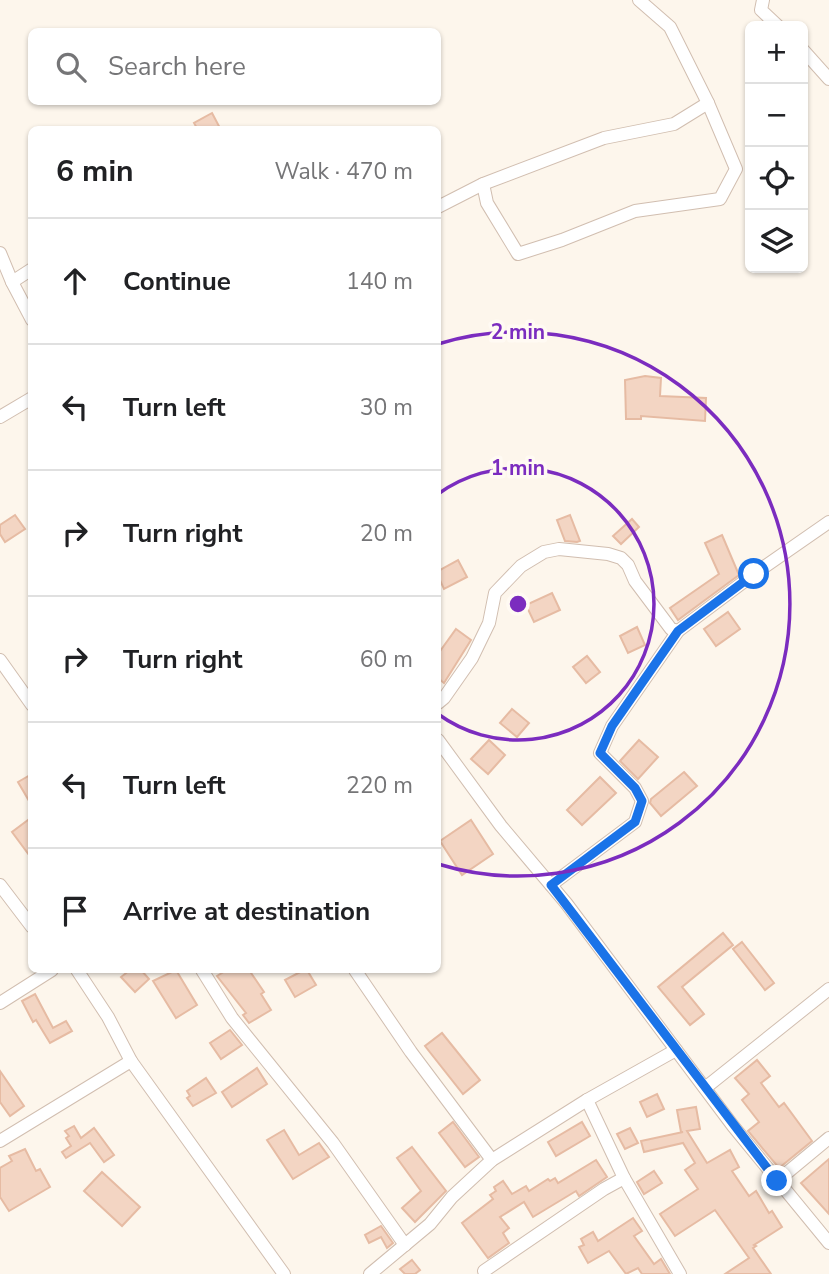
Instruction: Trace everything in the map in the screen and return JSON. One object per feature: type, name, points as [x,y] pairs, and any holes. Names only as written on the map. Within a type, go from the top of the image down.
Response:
[{"type":"street","points":[[483,184],[487,203],[517,254],[562,240],[635,211],[720,199],[736,169],[708,103],[670,27],[639,0]]},
{"type":"street","points":[[763,0],[761,10],[773,21]]},
{"type":"street","points":[[808,55],[829,79]]},
{"type":"street","points":[[816,63],[829,73]]},
{"type":"street","points":[[441,205],[483,184],[604,138],[674,124],[708,103]]},
{"type":"street","points":[[0,253],[28,312]]},
{"type":"street","points":[[12,282],[28,272]]},
{"type":"street","points":[[0,416],[28,400]]},
{"type":"street","points":[[551,885],[635,822],[642,801],[635,788],[600,753],[612,726],[678,631],[829,522]]},
{"type":"street","points":[[441,700],[472,659],[489,622],[495,593],[521,566],[544,552],[559,549],[621,558],[671,629],[678,631]]},
{"type":"street","points":[[0,660],[26,685]]},
{"type":"street","points":[[441,744],[501,826],[551,885],[777,1181],[829,1243]]},
{"type":"street","points":[[0,886],[28,922]]},
{"type":"street","points":[[0,1003],[47,973]]},
{"type":"street","points":[[79,973],[108,1017],[131,1061],[285,1274]]},
{"type":"street","points":[[204,973],[232,1018],[334,1143],[405,1245]]},
{"type":"street","points":[[357,973],[411,1052],[492,1160]]},
{"type":"street","points":[[705,1088],[829,989]]},
{"type":"street","points":[[370,1274],[430,1224],[492,1160],[587,1100],[676,1050]]},
{"type":"street","points":[[0,1141],[131,1061]]},
{"type":"street","points":[[587,1100],[624,1178],[680,1274]]},
{"type":"street","points":[[777,1181],[829,1138]]},
{"type":"street","points":[[485,1272],[624,1178]]},
{"type":"building","points":[[212,113],[219,126],[196,126],[194,123]]},
{"type":"building","points":[[645,376],[661,378],[660,396],[706,398],[705,421],[641,416],[641,419],[626,419],[625,380]]},
{"type":"building","points":[[15,515],[25,529],[5,542],[0,534],[0,525]]},
{"type":"building","points":[[570,515],[580,541],[577,542],[565,541],[557,520]]},
{"type":"building","points":[[632,519],[639,527],[621,544],[613,536]]},
{"type":"building","points":[[722,535],[739,575],[678,620],[670,608],[719,574],[705,543]]},
{"type":"building","points":[[458,560],[467,577],[444,589],[441,569]]},
{"type":"building","points":[[552,593],[560,610],[534,622],[526,605]]},
{"type":"building","points":[[728,612],[740,629],[716,646],[704,629]]},
{"type":"building","points":[[637,627],[645,645],[628,653],[620,636]]},
{"type":"building","points":[[456,629],[471,640],[444,683],[441,680],[441,650]]},
{"type":"building","points":[[587,656],[600,672],[586,683],[573,667]]},
{"type":"building","points":[[512,709],[529,723],[517,737],[500,723]]},
{"type":"building","points":[[489,740],[505,755],[488,774],[471,759]]},
{"type":"building","points":[[639,740],[658,757],[638,779],[620,761]]},
{"type":"building","points":[[684,772],[697,786],[661,816],[650,803],[651,799]]},
{"type":"building","points":[[28,776],[28,799],[18,782]]},
{"type":"building","points":[[600,777],[616,793],[582,825],[567,810]]},
{"type":"building","points":[[28,820],[28,854],[12,832]]},
{"type":"building","points":[[471,820],[493,854],[462,875],[441,840]]},
{"type":"building","points":[[723,933],[733,945],[682,987],[704,1014],[690,1025],[658,987]]},
{"type":"building","points":[[742,942],[774,983],[765,990],[733,949]]},
{"type":"building","points":[[126,973],[144,973],[149,979],[135,992],[121,977]]},
{"type":"building","points":[[170,973],[178,973],[197,1005],[176,1018],[153,981]]},
{"type":"building","points":[[222,973],[251,973],[264,992],[261,994],[271,1010],[249,1023],[243,1015],[246,1013],[217,976]]},
{"type":"building","points":[[298,973],[309,973],[316,985],[295,997],[285,980]]},
{"type":"building","points":[[35,994],[53,1028],[66,1021],[72,1031],[50,1043],[36,1020],[33,1022],[22,1001]]},
{"type":"building","points":[[230,1030],[242,1045],[221,1059],[210,1043]]},
{"type":"building","points":[[442,1033],[480,1080],[463,1094],[425,1046]]},
{"type":"building","points":[[757,1060],[770,1076],[761,1083],[779,1107],[784,1103],[812,1141],[779,1168],[748,1131],[759,1122],[742,1100],[749,1094],[735,1078]]},
{"type":"building","points":[[257,1068],[267,1084],[232,1107],[222,1092]]},
{"type":"building","points":[[0,1071],[24,1106],[10,1116],[0,1102]]},
{"type":"building","points":[[206,1078],[216,1093],[193,1106],[187,1098],[190,1096],[187,1091]]},
{"type":"building","points":[[657,1094],[664,1109],[647,1117],[640,1102]]},
{"type":"building","points":[[696,1107],[700,1129],[687,1131],[707,1163],[730,1150],[739,1167],[732,1171],[749,1196],[756,1191],[769,1213],[772,1211],[782,1227],[753,1248],[771,1274],[725,1274],[749,1258],[715,1210],[675,1236],[660,1214],[698,1189],[685,1170],[695,1163],[683,1143],[644,1152],[641,1141],[683,1132],[677,1110]]},
{"type":"building","points":[[453,1122],[479,1157],[465,1167],[439,1133]]},
{"type":"building","points":[[582,1122],[590,1136],[556,1156],[548,1142]]},
{"type":"building","points":[[74,1126],[81,1138],[94,1128],[114,1155],[104,1162],[90,1143],[66,1158],[62,1152],[71,1146],[65,1131]]},
{"type":"building","points":[[630,1128],[638,1143],[625,1149],[617,1134]]},
{"type":"building","points":[[284,1130],[299,1155],[319,1143],[329,1157],[293,1179],[267,1140]]},
{"type":"building","points":[[412,1147],[446,1191],[415,1222],[402,1208],[421,1191],[397,1158]]},
{"type":"building","points":[[25,1149],[36,1171],[40,1169],[50,1187],[9,1211],[0,1197],[0,1168],[12,1161],[9,1156]]},
{"type":"building","points":[[829,1159],[829,1214],[801,1183]]},
{"type":"building","points":[[596,1160],[607,1177],[579,1196],[576,1191],[533,1217],[524,1202],[500,1217],[509,1228],[503,1233],[509,1243],[488,1258],[462,1223],[493,1199],[490,1195],[496,1191],[494,1187],[503,1181],[512,1194],[526,1186],[529,1191],[548,1179],[550,1181],[555,1178],[558,1183]]},
{"type":"building","points":[[654,1171],[662,1183],[644,1194],[637,1182]]},
{"type":"building","points":[[102,1172],[140,1207],[122,1226],[84,1191]]},
{"type":"building","points":[[633,1218],[642,1231],[634,1236],[654,1264],[661,1259],[670,1274],[642,1274],[638,1268],[626,1274],[609,1251],[588,1263],[579,1247],[584,1245],[581,1239],[593,1232],[598,1241]]},
{"type":"building","points":[[381,1226],[393,1243],[387,1248],[381,1237],[369,1243],[365,1235]]},
{"type":"building","points":[[412,1260],[420,1270],[415,1274],[405,1274],[400,1269]]},
{"type":"route","points":[[754,574],[678,631],[612,726],[600,753],[635,788],[642,801],[635,822],[551,885],[777,1181]]}]
